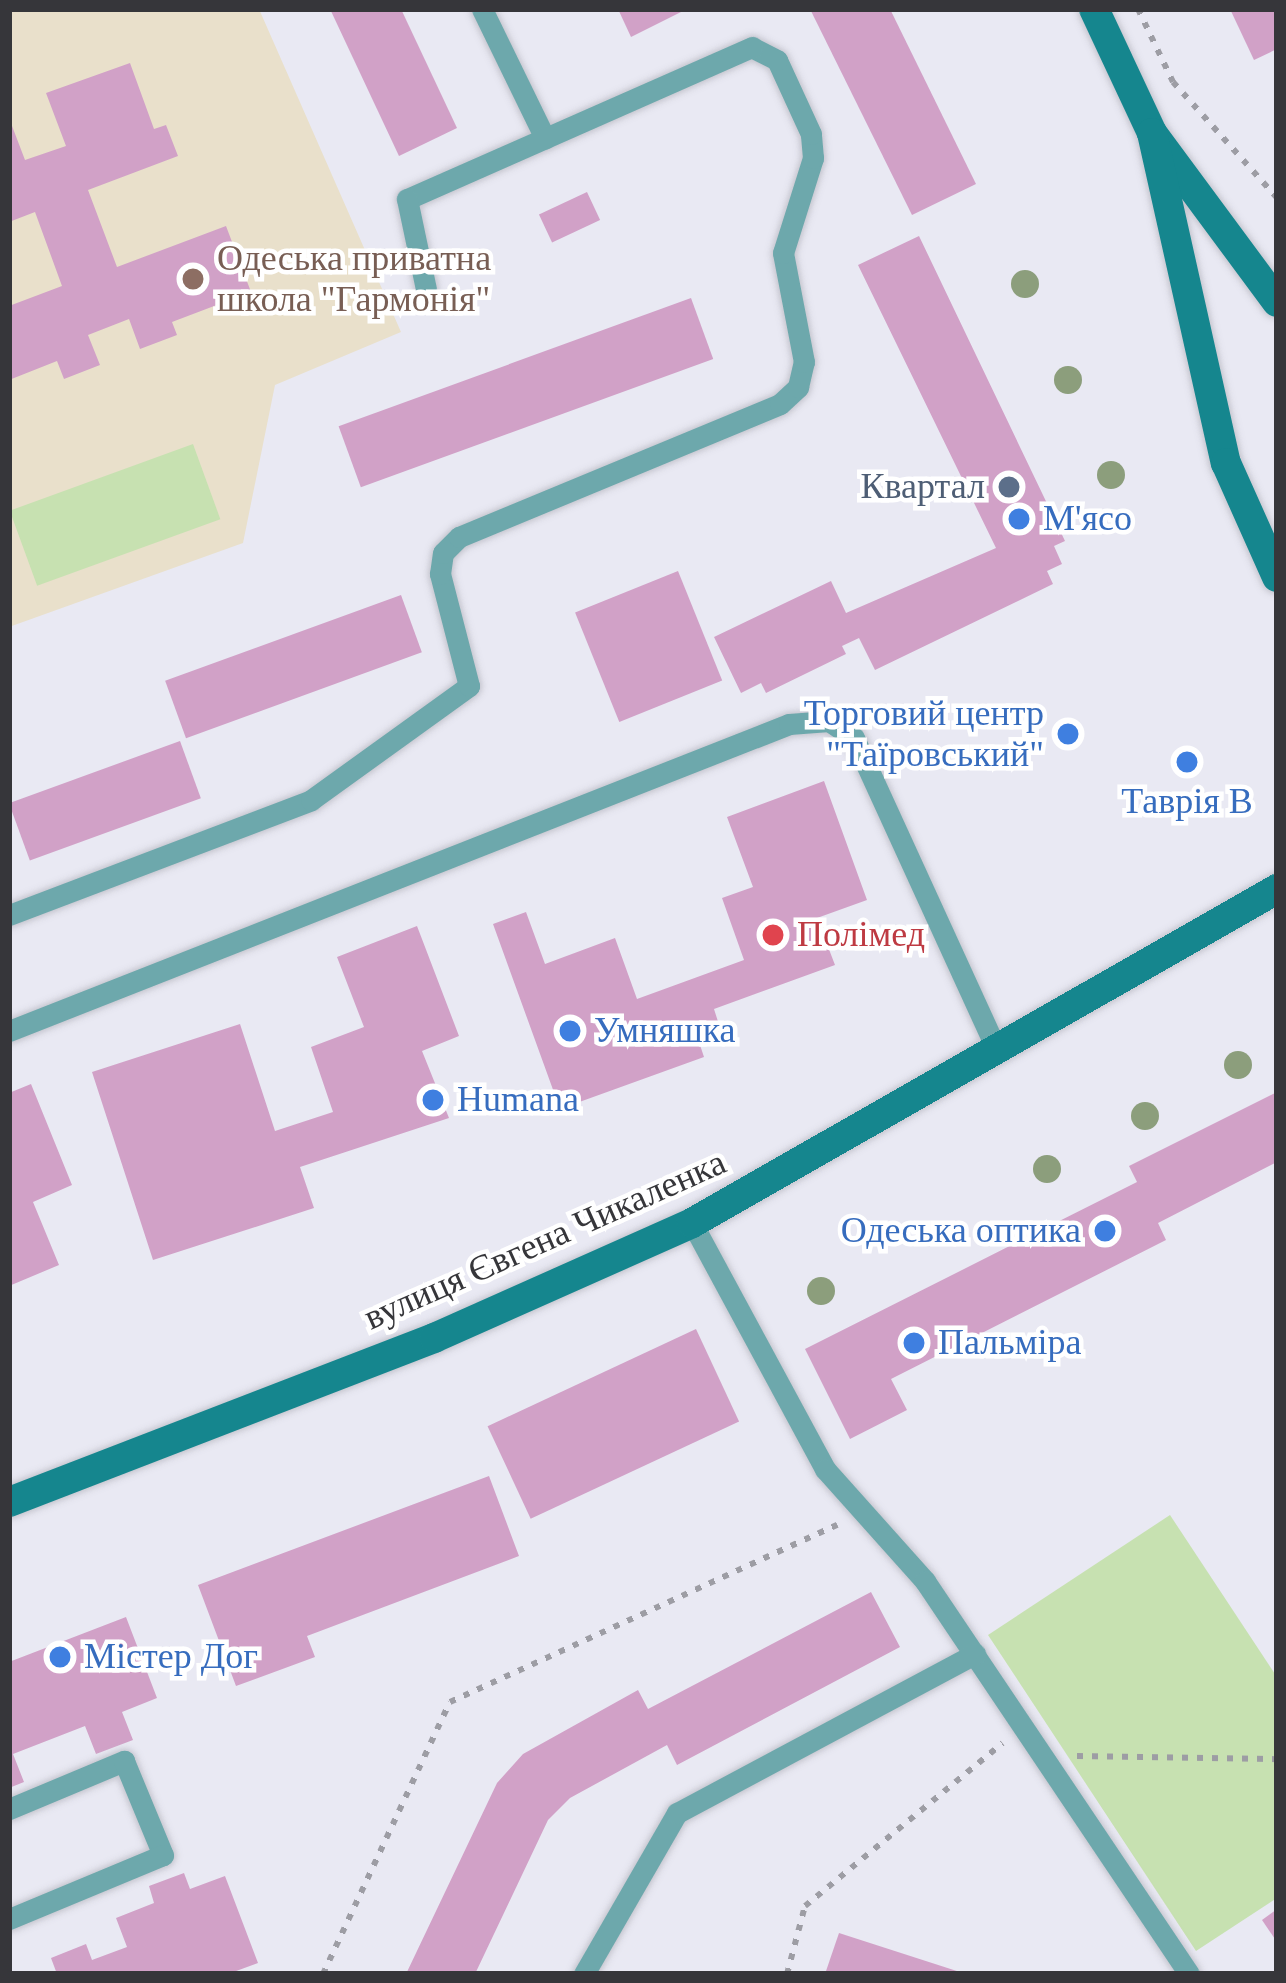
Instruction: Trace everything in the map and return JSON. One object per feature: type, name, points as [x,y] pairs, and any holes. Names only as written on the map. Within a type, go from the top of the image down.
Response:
[{"type":"main road","points":[[1094,9],[1153,133],[1277,302]]},
{"type":"main road","points":[[1153,133],[1226,463],[1277,578]]},
{"type":"main road","name":"вулиця Євгена Чикаленка","points":[[9,1502],[434,1338],[692,1223],[1277,890]]},
{"type":"lane","points":[[482,9],[545,138]]},
{"type":"lane","points":[[9,915],[311,800],[469,686],[440,574],[443,553],[459,537],[780,404],[798,387],[804,362],[783,253],[813,158],[778,60],[752,47],[407,199],[426,289]]},
{"type":"lane","points":[[9,1031],[788,724],[829,721],[854,738],[997,1051]]},
{"type":"lane","points":[[692,1223],[825,1469],[868,1510],[975,1654],[1189,1974]]},
{"type":"lane","points":[[584,1974],[677,1813],[975,1654]]},
{"type":"lane","points":[[9,1808],[124,1761],[163,1856],[9,1919]]},
{"type":"path","points":[[1138,9],[1173,82],[1277,198]]},
{"type":"path","points":[[323,1974],[450,1702],[868,1510]]},
{"type":"path","points":[[787,1974],[805,1906],[1024,1726]]},
{"type":"path","points":[[1043,1755],[1277,1759]]},
{"type":"shaded area","name":"Одеська приватна школа \"Гармонія\"","points":[[9,9],[259,9],[401,332],[275,385],[243,543],[9,627]]},
{"type":"green space","points":[[193,444],[220,519],[37,586],[10,511]]},
{"type":"green space","points":[[1170,1515],[1277,1677],[1277,1898],[1196,1951],[988,1635]]},
{"type":"building","points":[[330,9],[401,9],[457,128],[399,156]]},
{"type":"building","points":[[618,9],[687,9],[631,37]]},
{"type":"building","points":[[810,9],[890,9],[976,184],[912,215]]},
{"type":"building","points":[[1230,9],[1277,9],[1277,49],[1254,60]]},
{"type":"building","points":[[130,63],[154,129],[166,125],[178,156],[88,190],[117,267],[226,226],[251,292],[172,322],[177,335],[140,349],[129,319],[88,335],[100,365],[64,379],[57,361],[9,380],[9,306],[62,286],[35,212],[9,222],[9,118],[25,160],[66,146],[46,93]]},
{"type":"building","points":[[587,192],[600,220],[552,242],[539,214]]},
{"type":"building","points":[[919,236],[1065,541],[1054,546],[1062,564],[1047,571],[1053,584],[875,670],[859,638],[842,646],[846,654],[766,693],[761,683],[741,693],[714,637],[831,581],[846,613],[996,548],[858,265]]},
{"type":"building","points":[[691,298],[713,359],[361,487],[339,426]]},
{"type":"building","points":[[678,571],[722,680],[619,722],[575,613]]},
{"type":"building","points":[[401,595],[422,652],[186,738],[165,681]]},
{"type":"building","points":[[180,741],[201,798],[30,861],[9,803]]},
{"type":"building","points":[[824,781],[867,900],[817,918],[835,965],[714,1009],[721,1031],[698,1039],[704,1057],[560,1109],[493,924],[526,912],[545,964],[615,938],[637,999],[744,960],[722,898],[753,887],[727,817]]},
{"type":"building","points":[[417,926],[459,1036],[422,1051],[449,1118],[300,1167],[314,1208],[153,1260],[92,1072],[240,1024],[275,1131],[333,1112],[311,1047],[364,1027],[337,957]]},
{"type":"building","points":[[31,1084],[72,1185],[33,1202],[59,1265],[9,1286],[9,1093]]},
{"type":"building","points":[[1277,1092],[1277,1162],[1158,1223],[1166,1240],[891,1379],[907,1410],[850,1439],[805,1349],[1137,1182],[1129,1166]]},
{"type":"building","points":[[696,1329],[739,1421],[531,1519],[488,1426]]},
{"type":"building","points":[[489,1476],[519,1556],[307,1636],[315,1657],[236,1686],[198,1585]]},
{"type":"building","points":[[871,1592],[900,1647],[677,1765],[667,1745],[570,1798],[548,1820],[475,1974],[406,1974],[497,1783],[523,1754],[638,1690],[648,1709]]},
{"type":"building","points":[[126,1617],[157,1698],[122,1712],[133,1740],[96,1754],[85,1726],[13,1754],[24,1782],[9,1788],[9,1662]]},
{"type":"building","points":[[184,1873],[190,1889],[225,1876],[258,1963],[228,1974],[57,1974],[51,1958],[86,1944],[92,1960],[127,1947],[116,1918],[154,1903],[149,1886]]},
{"type":"building","points":[[1277,1909],[1277,1942],[1262,1920]]},
{"type":"building","points":[[839,1933],[963,1973],[963,1974],[825,1974]]},
{"type":"place","name":"Одеська приватна школа \"Гармонія\"","points":[[193,279]]},
{"type":"place","name":"Квартал","points":[[1009,487]]},
{"type":"place","name":"М'ясо","points":[[1019,519]]},
{"type":"place","name":"Торговий центр \"Таїровський\"","points":[[1068,734]]},
{"type":"place","name":"Таврія В","points":[[1187,762]]},
{"type":"place","name":"Полімед","points":[[773,935]]},
{"type":"place","name":"Умняшка","points":[[570,1031]]},
{"type":"place","name":"Humana","points":[[433,1100]]},
{"type":"place","name":"Одеська оптика","points":[[1105,1231]]},
{"type":"place","name":"Пальміра","points":[[914,1343]]},
{"type":"place","name":"Містер Дог","points":[[60,1657]]}]
